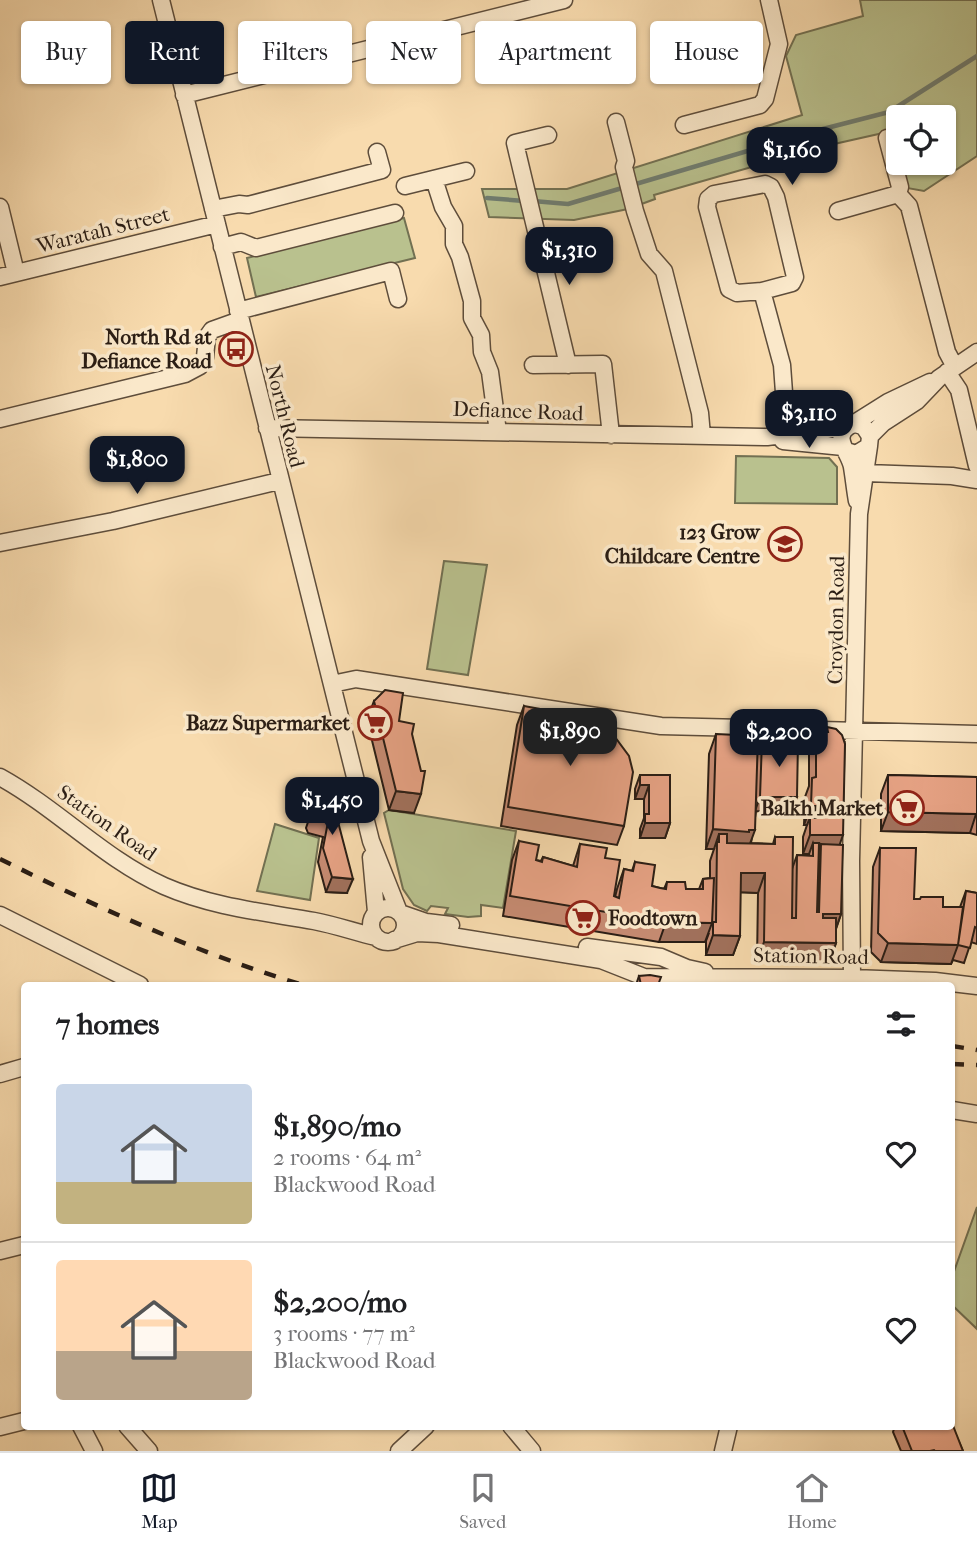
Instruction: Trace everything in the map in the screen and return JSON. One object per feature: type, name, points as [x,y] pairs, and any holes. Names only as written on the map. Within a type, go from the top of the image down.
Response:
[{"type":"street","name":"North Road","points":[[161,0],[370,841],[376,913]]},
{"type":"street","points":[[184,95],[564,0]]},
{"type":"street","points":[[684,124],[760,105],[765,99],[779,44],[769,0]]},
{"type":"street","points":[[616,122],[635,211],[649,254],[664,271],[700,413],[702,436]]},
{"type":"street","points":[[548,135],[515,143],[568,365]]},
{"type":"street","name":"Waratah Street","points":[[0,278],[215,216],[240,204],[248,205],[382,170],[377,152]]},
{"type":"street","points":[[405,186],[466,171]]},
{"type":"street","points":[[897,175],[947,352],[947,372],[959,390],[977,466]]},
{"type":"street","points":[[434,179],[443,207],[454,226],[454,244],[472,301],[472,318],[481,335],[482,352],[490,372],[498,432]]},
{"type":"street","points":[[765,184],[771,187],[776,197],[795,277],[792,283],[762,291],[737,293],[729,289],[707,207],[708,200],[714,194],[765,184]]},
{"type":"street","points":[[838,211],[904,200]]},
{"type":"street","points":[[0,207],[16,273]]},
{"type":"street","points":[[222,247],[241,242],[256,248],[395,213]]},
{"type":"street","points":[[0,419],[185,374],[200,366],[205,357],[206,337],[212,330],[239,315],[391,271],[398,299]]},
{"type":"street","points":[[762,291],[782,365],[787,434]]},
{"type":"street","name":"Defiance Road","points":[[267,428],[767,437],[850,426],[888,402],[947,372],[977,352]]},
{"type":"street","points":[[533,365],[603,364],[611,435]]},
{"type":"street","name":"Defiance Road","points":[[869,441],[883,424],[916,401],[947,372]]},
{"type":"street","points":[[850,426],[864,427],[869,441],[861,453],[845,449],[841,436],[850,426]]},
{"type":"street","name":"Defiance Road","points":[[767,437],[789,443],[845,449]]},
{"type":"street","name":"Croydon Road","points":[[852,978],[851,859],[859,514],[869,441]]},
{"type":"street","name":"Croydon Road","points":[[845,449],[852,465],[859,514]]},
{"type":"street","points":[[866,473],[952,476],[977,480]]},
{"type":"street","points":[[0,543],[113,521],[279,481]]},
{"type":"street","points":[[332,684],[356,679],[661,726],[977,734]]},
{"type":"street","name":"Station Road","points":[[0,777],[43,803],[132,869],[163,886],[205,902],[316,922],[376,937]]},
{"type":"street","name":"North Road","points":[[370,841],[400,913]]},
{"type":"street","points":[[388,908],[400,913],[404,930],[394,940],[383,941],[376,937],[371,925],[376,913],[388,908]]},
{"type":"street","name":"Station Road","points":[[316,922],[357,919],[376,913]]},
{"type":"street","name":"Station Road","points":[[400,913],[426,922],[661,957],[695,970],[728,976]]},
{"type":"street","points":[[0,915],[134,982]]},
{"type":"street","name":"Station Road","points":[[394,940],[417,933],[439,934],[601,960],[634,974],[662,978],[728,976],[943,982]]},
{"type":"street","points":[[661,957],[665,967],[662,978]]},
{"type":"street","name":"Station Road","points":[[955,983],[977,986]]},
{"type":"street","points":[[0,1073],[21,1068]]},
{"type":"street","points":[[955,1110],[977,1114]]},
{"type":"street","points":[[0,1251],[21,1246]]},
{"type":"street","points":[[0,1427],[21,1422]]},
{"type":"street","points":[[83,1430],[94,1451]]},
{"type":"street","points":[[131,1430],[149,1451]]},
{"type":"street","points":[[399,1451],[422,1430]]},
{"type":"street","points":[[515,1430],[533,1451]]},
{"type":"street","points":[[723,1451],[728,1430]]},
{"type":"green space","points":[[860,0],[977,0],[977,156],[956,170],[956,105],[886,105],[886,132],[812,149],[769,165],[762,164],[654,195],[655,199],[628,209],[574,220],[489,217],[482,189],[567,189],[802,115],[786,56],[796,35],[863,16]]},
{"type":"green space","points":[[904,175],[948,175],[924,191],[907,188]]},
{"type":"green space","points":[[404,218],[415,258],[256,297],[247,258]]},
{"type":"green space","points":[[736,456],[829,458],[837,467],[837,504],[735,503]]},
{"type":"green space","points":[[444,561],[487,565],[468,675],[427,669]]},
{"type":"green space","points":[[389,810],[516,831],[503,908],[481,905],[481,916],[468,917],[445,914],[448,908],[431,906],[427,911],[414,905],[403,889],[384,813]]},
{"type":"green space","points":[[275,824],[319,838],[310,900],[257,891]]},
{"type":"green space","points":[[977,1207],[977,1329],[955,1308],[955,1269]]},
{"type":"building","points":[[385,690],[403,693],[399,721],[414,724],[412,734],[421,771],[425,771],[421,794],[396,791],[374,701]]},
{"type":"building","points":[[524,706],[600,720],[606,725],[629,756],[633,772],[624,826],[508,807]]},
{"type":"building","points":[[827,727],[836,729],[845,744],[843,835],[810,835],[810,818],[816,818],[816,806],[811,806],[812,778],[816,777],[816,732],[828,732]]},
{"type":"building","points":[[716,734],[758,736],[755,830],[749,832],[713,829]]},
{"type":"building","points":[[762,740],[798,741],[797,797],[760,797]]},
{"type":"building","points":[[640,775],[670,775],[670,823],[645,823],[645,814],[649,814],[649,785],[640,785]]},
{"type":"building","points":[[888,775],[977,777],[977,814],[888,812]]},
{"type":"building","points":[[327,793],[331,795],[353,879],[332,877],[323,848],[328,822],[313,818],[312,813],[315,812],[311,798]]},
{"type":"building","points":[[719,834],[727,834],[727,843],[775,844],[775,837],[793,837],[792,918],[796,918],[797,855],[813,856],[813,843],[819,843],[819,912],[821,844],[843,845],[841,914],[823,914],[823,918],[836,918],[836,943],[764,942],[765,873],[741,873],[740,936],[713,935],[713,922],[716,922]]},
{"type":"building","points":[[519,841],[539,845],[536,860],[542,862],[543,857],[577,867],[580,844],[607,848],[605,858],[620,860],[614,896],[619,898],[624,869],[633,871],[635,862],[655,865],[652,886],[660,888],[666,889],[667,882],[685,882],[686,889],[703,889],[703,879],[714,878],[712,923],[666,922],[510,896]]},
{"type":"building","points":[[880,848],[916,848],[914,899],[943,897],[943,907],[963,907],[958,945],[888,943],[878,933]]},
{"type":"building","points":[[966,891],[977,893],[977,928],[975,927],[970,948],[958,945]]},
{"type":"building","points":[[639,976],[661,977],[659,982],[640,982]]},
{"type":"building","points":[[904,1430],[955,1430],[963,1451],[934,1450],[912,1451]]},
{"type":"waterway","points":[[533,201],[568,204],[889,112],[977,56]]},
{"type":"waterway","points":[[487,198],[524,201]]},
{"type":"railway","points":[[0,859],[149,928],[225,959],[294,982]]},
{"type":"railway","points":[[955,1046],[977,1050]]},
{"type":"railway","points":[[955,1064],[977,1065]]},
{"type":"place","name":"North Rd at Defiance Road","points":[[236,349]]},
{"type":"place","name":"123 Grow Childcare Centre","points":[[785,544]]},
{"type":"place","name":"Bazz Supermarket","points":[[375,723]]},
{"type":"place","name":"Balkh Market","points":[[907,808]]},
{"type":"place","name":"Foodtown","points":[[583,918]]}]
